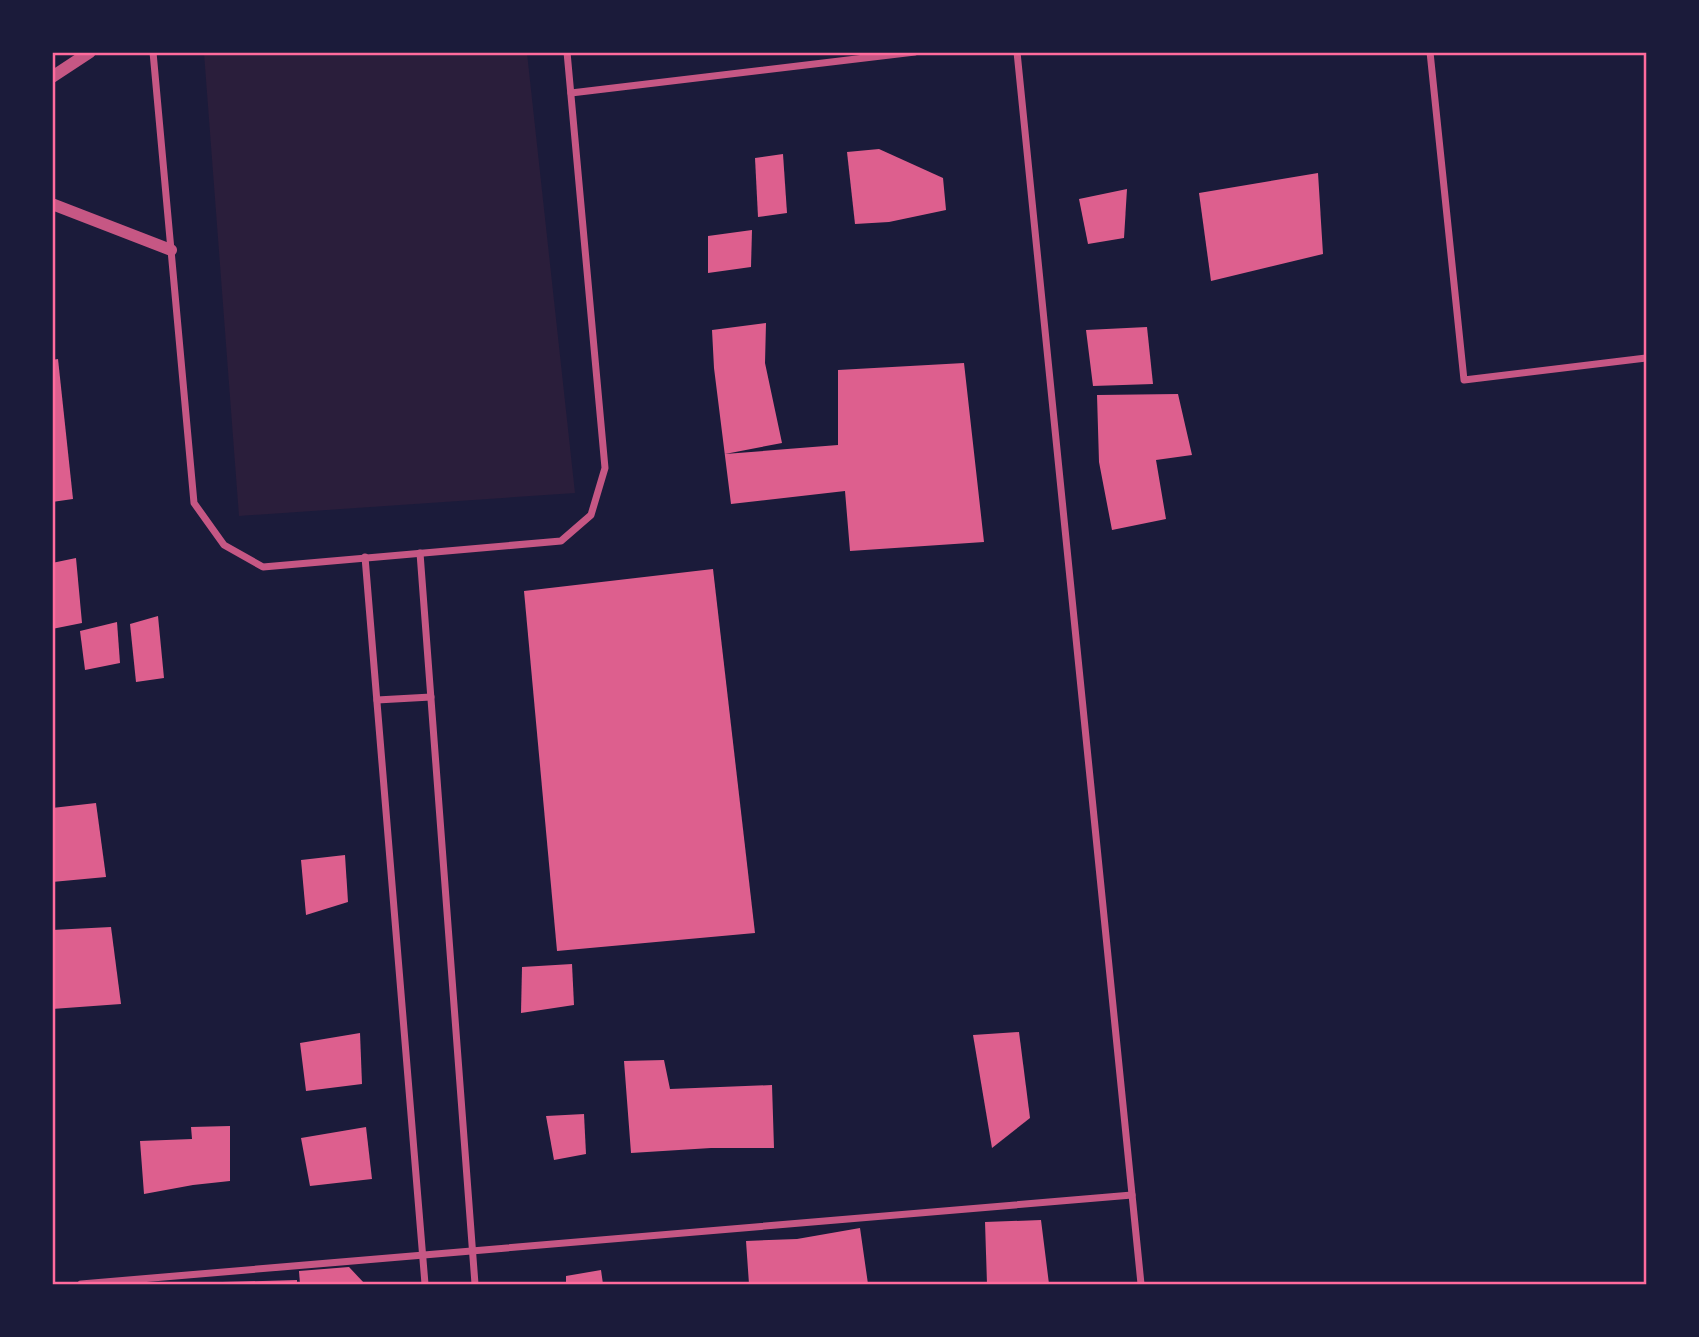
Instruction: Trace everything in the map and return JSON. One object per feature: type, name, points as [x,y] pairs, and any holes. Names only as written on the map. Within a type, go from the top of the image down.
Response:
[{"type":"street","points":[[52,77],[90,52]]},
{"type":"street","points":[[153,52],[194,503],[224,545],[262,567],[561,541],[591,515],[605,468],[567,52]]},
{"type":"street","points":[[571,93],[915,52]]},
{"type":"street","points":[[1017,52],[1141,1284]]},
{"type":"street","points":[[1430,52],[1464,380],[1647,358]]},
{"type":"street","points":[[52,204],[171,250]]},
{"type":"street","points":[[420,553],[475,1284]]},
{"type":"street","points":[[365,558],[425,1284]]},
{"type":"street","points":[[377,700],[431,697]]},
{"type":"street","points":[[81,1284],[1132,1195]]},
{"type":"shaded area","points":[[204,53],[527,53],[575,493],[239,516]]},
{"type":"building","points":[[879,149],[943,178],[946,210],[889,222],[855,224],[847,152]]},
{"type":"building","points":[[783,154],[787,213],[758,217],[755,158]]},
{"type":"building","points":[[1318,173],[1323,254],[1211,281],[1199,193]]},
{"type":"building","points":[[1127,189],[1124,238],[1088,244],[1079,199]]},
{"type":"building","points":[[752,230],[751,267],[708,273],[708,236]]},
{"type":"building","points":[[766,323],[765,363],[782,443],[725,454],[838,445],[838,370],[964,363],[984,542],[850,551],[845,491],[731,504],[714,368],[712,330]]},
{"type":"building","points":[[1147,327],[1153,384],[1093,386],[1086,330]]},
{"type":"building","points":[[58,359],[73,499],[52,502],[52,360]]},
{"type":"building","points":[[1178,394],[1192,455],[1156,460],[1166,519],[1112,530],[1099,462],[1097,395]]},
{"type":"building","points":[[76,558],[82,623],[52,629],[52,563]]},
{"type":"building","points":[[713,569],[755,933],[557,951],[524,591]]},
{"type":"building","points":[[158,616],[164,678],[136,682],[130,624]]},
{"type":"building","points":[[117,622],[120,663],[85,670],[80,631]]},
{"type":"building","points":[[96,803],[106,877],[52,882],[52,808]]},
{"type":"building","points":[[345,855],[348,902],[306,915],[301,860]]},
{"type":"building","points":[[111,927],[121,1004],[52,1009],[52,930]]},
{"type":"building","points":[[572,964],[574,1005],[521,1013],[522,967]]},
{"type":"building","points":[[1019,1032],[1030,1118],[992,1148],[973,1035]]},
{"type":"building","points":[[360,1033],[362,1084],[306,1091],[300,1043]]},
{"type":"building","points":[[664,1060],[670,1089],[772,1085],[774,1148],[711,1148],[631,1153],[624,1061]]},
{"type":"building","points":[[584,1114],[586,1154],[554,1160],[546,1116]]},
{"type":"building","points":[[230,1126],[230,1181],[144,1194],[140,1141],[192,1139],[191,1127]]},
{"type":"building","points":[[366,1127],[372,1179],[310,1186],[301,1138]]},
{"type":"building","points":[[1041,1220],[1049,1284],[987,1284],[985,1222]]},
{"type":"building","points":[[860,1228],[868,1284],[749,1284],[746,1241],[797,1239]]},
{"type":"building","points":[[349,1267],[365,1284],[300,1284],[299,1271]]},
{"type":"building","points":[[601,1270],[603,1284],[566,1284],[566,1276]]},
{"type":"building","points":[[297,1280],[297,1284],[222,1284],[222,1282]]}]
